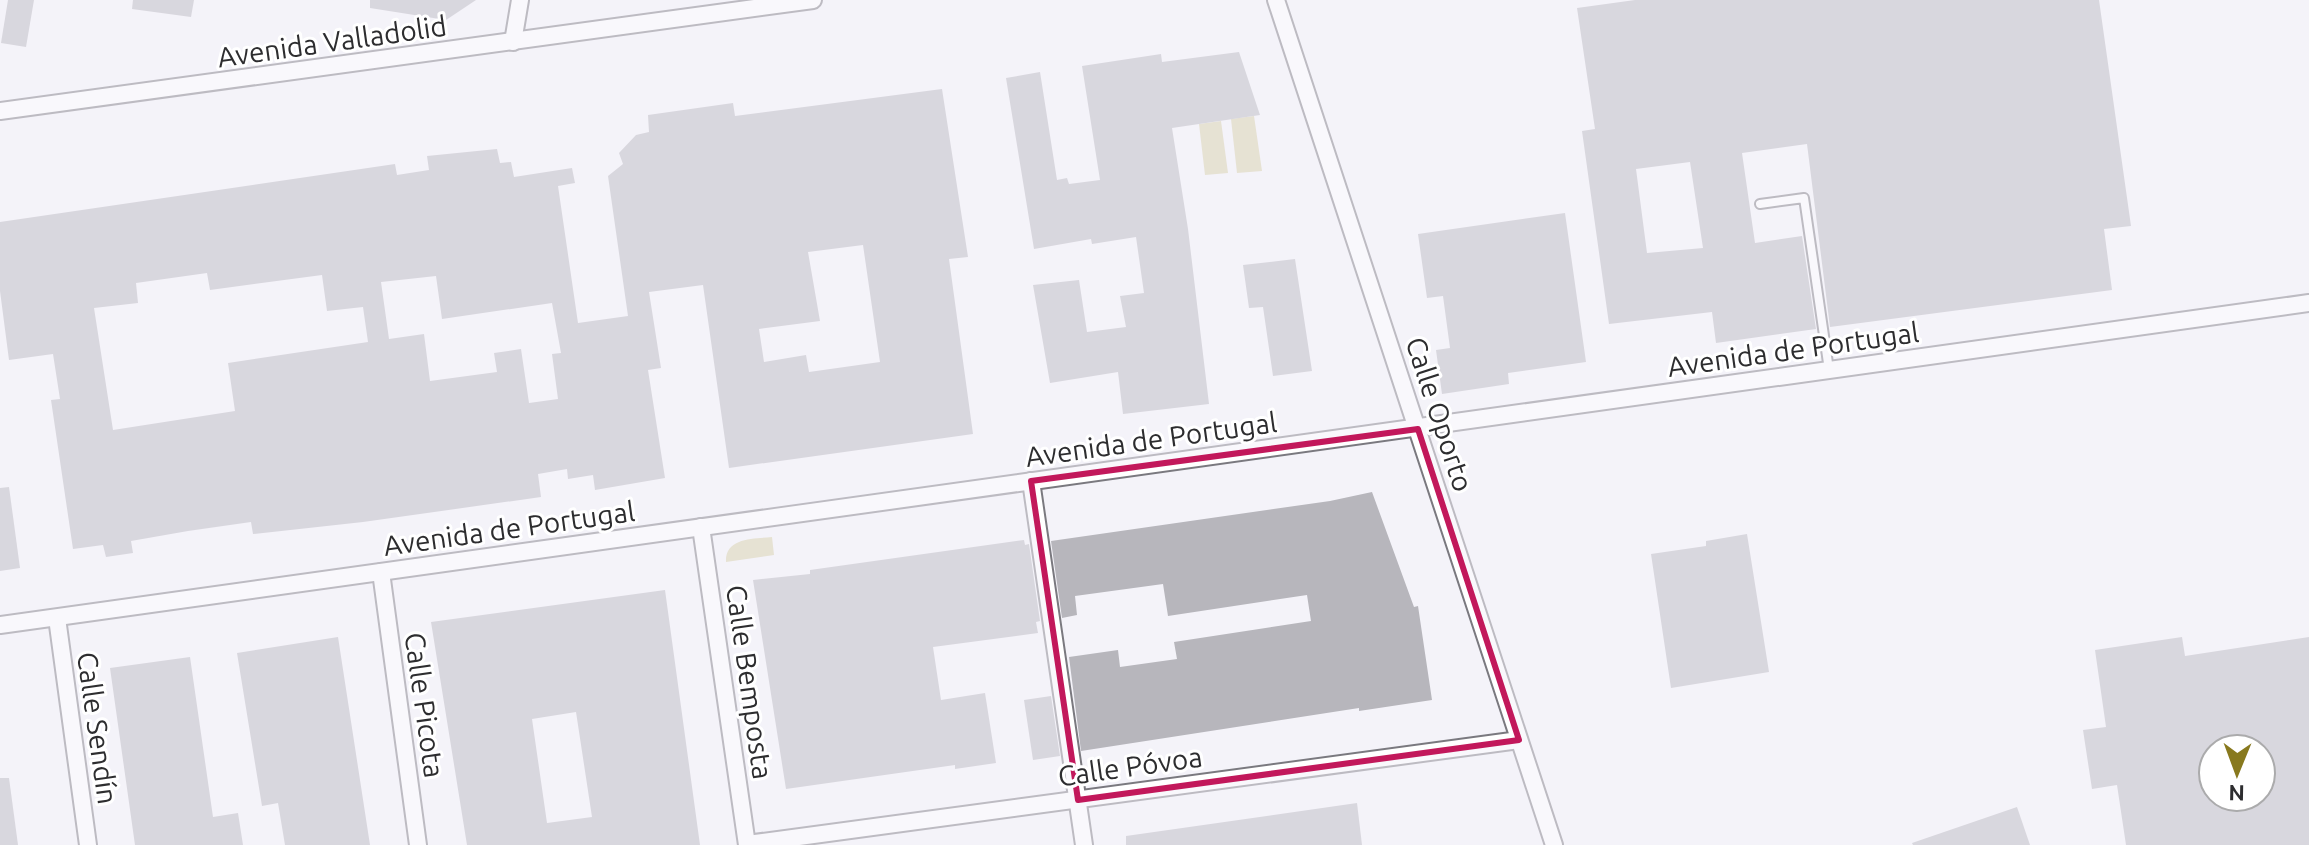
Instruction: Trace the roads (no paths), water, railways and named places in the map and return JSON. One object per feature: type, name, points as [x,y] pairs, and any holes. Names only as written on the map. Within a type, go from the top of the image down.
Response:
[{"type":"street","points":[[513,42],[520,0]]},
{"type":"street","name":"Avenida Valladolid","points":[[0,111],[813,0]]},
{"type":"street","name":"Calle Oporto","points":[[1276,0],[1554,845]]},
{"type":"street","name":"Avenida de Portugal","points":[[0,625],[2309,303]]},
{"type":"street","points":[[1031,481],[1084,845]]},
{"type":"street","name":"Calle Bemposta","points":[[701,527],[747,845]]},
{"type":"street","name":"Calle Picota","points":[[381,572],[418,845]]},
{"type":"street","name":"Calle Sendín","points":[[57,618],[88,845]]},
{"type":"street","name":"Calle Póvoa","points":[[747,845],[1519,740]]},
{"type":"lane","points":[[1760,204],[1804,198],[1829,370]]}]
